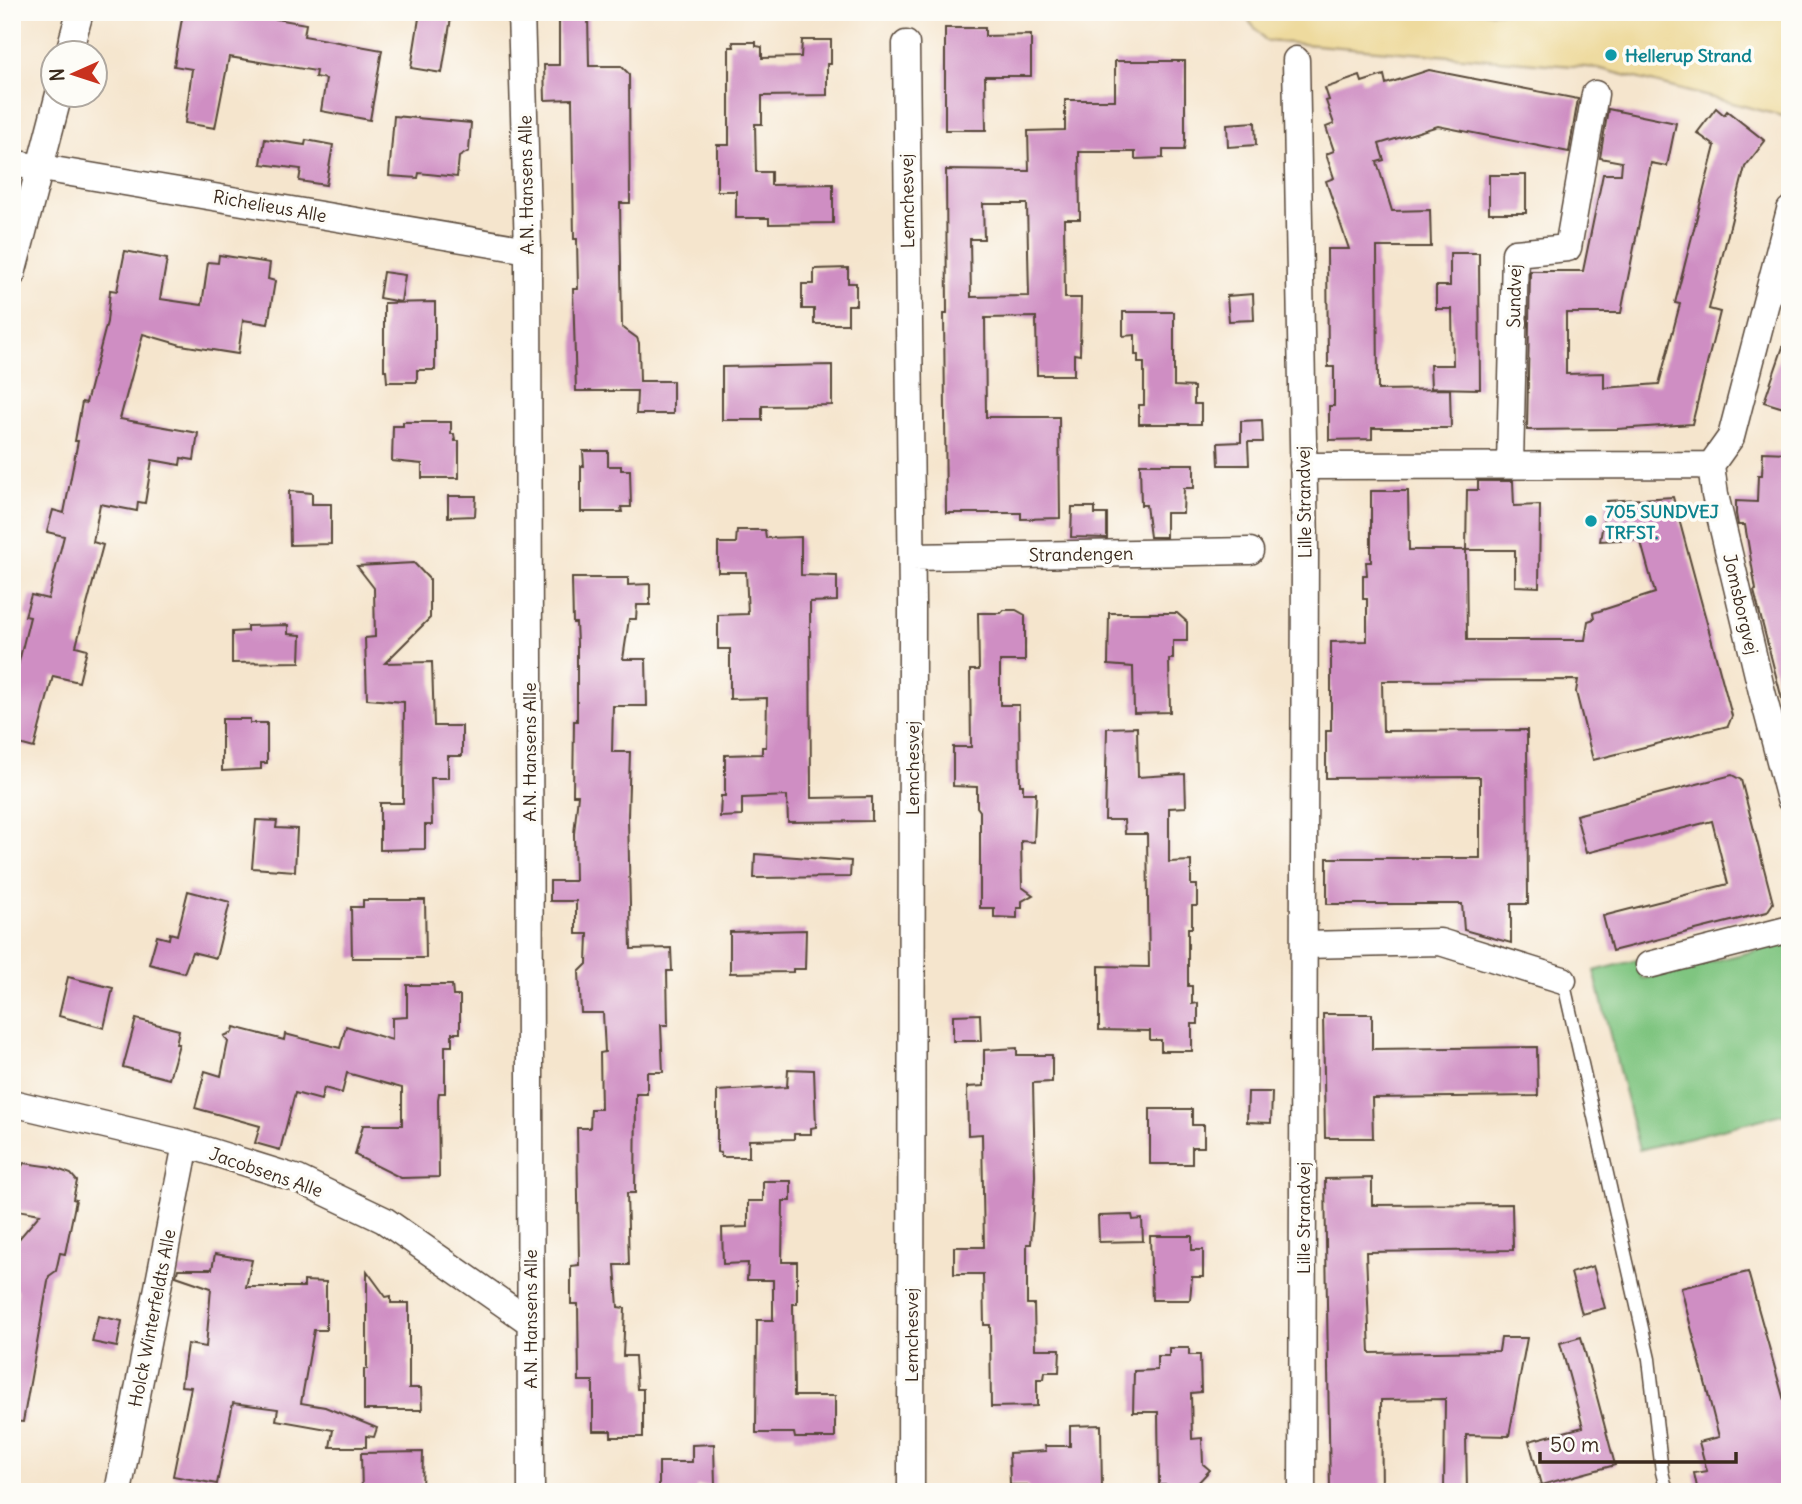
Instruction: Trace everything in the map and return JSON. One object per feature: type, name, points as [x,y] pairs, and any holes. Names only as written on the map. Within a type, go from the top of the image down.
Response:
[{"type":"street","points":[[73,38],[80,12]]},
{"type":"street","name":"A.N. Hansens Alle","points":[[521,12],[527,250],[531,1492]]},
{"type":"street","name":"Lemchesvej","points":[[906,44],[912,557],[911,1492]]},
{"type":"street","name":"Lille Strandvej","points":[[1296,60],[1303,466],[1302,1492]]},
{"type":"street","name":"Sundvej","points":[[1510,464],[1515,253],[1568,248],[1595,94]]},
{"type":"street","points":[[12,274],[55,108]]},
{"type":"street","name":"Richelieus Alle","points":[[12,163],[527,250]]},
{"type":"street","points":[[1303,466],[1712,465],[1731,437],[1790,210]]},
{"type":"street","name":"Jomsborgvej","points":[[1712,465],[1721,521],[1790,799]]},
{"type":"street","name":"Strandengen","points":[[912,557],[1250,551]]},
{"type":"street","points":[[1648,965],[1790,929]]},
{"type":"street","points":[[1304,945],[1440,942],[1563,980]]},
{"type":"street","name":"Jacobsens Alle","points":[[12,1103],[186,1144],[298,1179],[384,1220],[530,1322]]},
{"type":"street","name":"Holck Winterfeldts Alle","points":[[118,1492],[186,1144]]},
{"type":"lane","points":[[1563,980],[1649,1359],[1662,1472],[1667,1492]]},
{"type":"green space","points":[[1790,942],[1790,1112],[1639,1150],[1594,971],[1637,960],[1642,979]]},
{"type":"sand","name":"Hellerup Strand","points":[[1241,12],[1790,12],[1790,118],[1597,68],[1266,41]]},
{"type":"building","points":[[183,12],[235,12],[306,24],[304,36],[382,50],[370,120],[321,111],[326,79],[315,77],[316,71],[229,57],[215,128],[185,123],[192,69],[174,66]]},
{"type":"building","points":[[420,12],[452,12],[442,73],[411,68]]},
{"type":"building","points":[[559,16],[588,16],[589,66],[621,66],[629,74],[630,203],[620,203],[622,327],[637,338],[639,343],[640,381],[673,381],[673,414],[636,414],[637,391],[576,391],[573,289],[578,289],[577,239],[574,239],[572,99],[545,100],[544,65],[559,65]]},
{"type":"building","points":[[945,28],[985,28],[985,36],[1031,35],[1031,76],[985,76],[986,130],[945,130]]},
{"type":"building","points":[[802,40],[831,40],[831,64],[827,64],[827,95],[762,96],[762,124],[755,124],[756,172],[771,172],[771,185],[833,184],[833,223],[769,224],[769,218],[736,218],[736,191],[717,191],[717,145],[729,145],[729,47],[734,47],[733,42],[756,42],[756,46],[762,47],[762,58],[801,57]]},
{"type":"building","points":[[1115,61],[1185,61],[1184,150],[1163,150],[1163,158],[1135,159],[1135,152],[1079,152],[1080,219],[1064,219],[1065,298],[1081,298],[1080,355],[1074,354],[1074,375],[1037,375],[1036,317],[985,318],[986,417],[1059,417],[1060,518],[1021,519],[1021,513],[946,513],[946,170],[1029,171],[1028,131],[1065,130],[1065,100],[1115,100]],"holes":[[[983,204],[1027,204],[1029,296],[971,297],[970,239],[984,239]]]},
{"type":"building","points":[[1429,70],[1578,99],[1569,152],[1438,126],[1379,144],[1384,160],[1377,162],[1392,211],[1430,210],[1431,247],[1377,247],[1378,390],[1450,389],[1451,428],[1372,428],[1372,439],[1329,440],[1329,406],[1334,406],[1334,367],[1328,367],[1327,249],[1349,249],[1326,181],[1334,178],[1326,154],[1334,151],[1326,127],[1334,124],[1326,101],[1329,100],[1325,88],[1360,76],[1362,82],[1384,75],[1386,84]]},
{"type":"building","points":[[1716,108],[1724,115],[1727,111],[1765,141],[1745,167],[1709,309],[1720,312],[1692,424],[1617,429],[1527,430],[1530,271],[1583,271],[1603,174],[1621,174],[1622,162],[1600,158],[1608,109],[1676,123],[1667,166],[1651,163],[1621,313],[1566,313],[1566,374],[1604,373],[1604,388],[1659,384],[1680,304],[1675,303],[1715,146],[1697,133]]},
{"type":"building","points":[[394,116],[471,123],[469,151],[459,157],[457,177],[419,173],[418,178],[389,176]]},
{"type":"building","points":[[1255,122],[1256,145],[1228,147],[1227,124]]},
{"type":"building","points":[[265,139],[305,145],[306,140],[333,145],[326,185],[299,181],[301,169],[261,164]]},
{"type":"building","points":[[1489,175],[1526,175],[1526,213],[1489,213]]},
{"type":"building","points":[[125,251],[167,259],[160,299],[202,305],[208,262],[218,263],[219,255],[270,263],[268,279],[275,281],[268,324],[243,320],[238,354],[181,345],[143,334],[120,419],[198,433],[194,460],[181,458],[180,465],[152,460],[145,503],[138,502],[137,511],[100,504],[93,542],[103,545],[76,646],[87,649],[79,682],[53,676],[34,748],[12,742],[12,715],[17,696],[12,695],[12,690],[30,617],[25,616],[31,595],[48,599],[64,536],[47,532],[53,510],[64,513],[78,441],[75,441],[82,402],[86,403],[107,322],[110,290],[117,291]]},
{"type":"building","points":[[1450,253],[1479,253],[1480,389],[1431,388],[1430,365],[1453,365],[1452,309],[1436,309],[1436,286],[1450,286]]},
{"type":"building","points":[[848,268],[848,283],[856,283],[856,305],[848,305],[848,324],[814,324],[814,309],[802,309],[802,284],[814,284],[814,269]]},
{"type":"building","points":[[383,272],[405,275],[401,302],[379,298]]},
{"type":"building","points":[[1253,294],[1254,320],[1229,321],[1227,296]]},
{"type":"building","points":[[435,302],[435,370],[417,370],[417,382],[387,382],[384,370],[384,303]]},
{"type":"building","points":[[1123,312],[1174,312],[1174,386],[1194,387],[1194,404],[1201,404],[1201,424],[1139,424],[1139,405],[1144,405],[1144,363],[1138,363],[1138,355],[1135,355],[1135,335],[1123,336]]},
{"type":"building","points":[[1786,338],[1790,338],[1790,410],[1764,402]]},
{"type":"building","points":[[832,365],[832,405],[762,406],[762,420],[722,420],[722,367]]},
{"type":"building","points":[[1262,420],[1263,442],[1248,442],[1249,465],[1219,465],[1218,443],[1241,442],[1241,421]]},
{"type":"building","points":[[403,422],[451,422],[451,434],[454,434],[455,441],[459,441],[459,478],[422,478],[422,464],[392,461],[393,426],[403,426]]},
{"type":"building","points":[[583,451],[608,451],[608,466],[621,466],[621,470],[630,470],[631,507],[621,507],[622,512],[581,512]]},
{"type":"building","points":[[1763,452],[1790,453],[1790,702],[1783,703],[1754,591],[1756,590],[1745,525],[1738,525],[1736,514],[1736,501],[1757,502],[1758,475],[1762,475]]},
{"type":"building","points":[[1140,464],[1194,464],[1194,488],[1184,488],[1183,513],[1166,513],[1166,537],[1150,537],[1146,505],[1141,505]]},
{"type":"building","points":[[1478,481],[1513,481],[1514,506],[1540,505],[1539,587],[1515,586],[1515,550],[1466,550],[1467,490],[1478,490]]},
{"type":"building","points":[[289,491],[312,493],[312,504],[331,504],[331,544],[290,545]]},
{"type":"building","points":[[1371,491],[1408,491],[1409,550],[1466,550],[1467,640],[1585,640],[1588,621],[1594,619],[1593,613],[1655,593],[1640,539],[1600,541],[1607,501],[1673,497],[1732,716],[1728,726],[1593,760],[1576,692],[1578,680],[1382,681],[1383,731],[1527,730],[1528,904],[1511,904],[1511,943],[1464,930],[1462,904],[1327,904],[1327,858],[1480,858],[1480,777],[1326,778],[1326,731],[1331,731],[1331,642],[1367,641],[1367,599],[1363,599],[1363,575],[1367,575],[1366,562],[1371,562]]},
{"type":"building","points":[[448,496],[476,496],[475,516],[448,517]]},
{"type":"building","points":[[1072,507],[1095,507],[1095,514],[1107,514],[1107,538],[1071,537]]},
{"type":"building","points":[[737,530],[765,530],[766,538],[801,537],[801,575],[837,576],[837,601],[810,602],[811,798],[872,797],[872,821],[788,822],[787,796],[742,798],[742,816],[720,817],[721,796],[725,796],[725,755],[762,754],[762,747],[766,747],[767,698],[730,699],[730,649],[718,649],[718,615],[748,614],[746,572],[718,572],[718,543],[736,543]]},
{"type":"building","points":[[414,563],[430,580],[430,618],[385,663],[432,662],[434,726],[462,726],[462,756],[448,756],[448,778],[431,778],[432,825],[425,825],[425,849],[380,850],[380,803],[403,803],[404,702],[367,699],[365,638],[375,637],[374,588],[357,566]]},
{"type":"building","points":[[572,578],[628,578],[628,585],[650,584],[650,605],[637,605],[636,619],[629,619],[623,659],[646,659],[647,706],[613,706],[612,752],[630,752],[628,817],[631,949],[671,948],[672,971],[667,971],[668,1025],[661,1025],[663,1072],[647,1072],[647,1094],[636,1094],[635,1193],[627,1193],[629,1265],[615,1265],[618,1307],[625,1308],[623,1356],[635,1356],[637,1389],[643,1389],[643,1437],[611,1437],[611,1431],[593,1431],[593,1381],[579,1381],[578,1304],[571,1304],[571,1266],[579,1265],[577,1128],[590,1128],[591,1109],[601,1109],[600,1053],[605,1052],[603,1013],[581,1013],[579,972],[587,964],[588,934],[576,934],[576,901],[550,901],[550,881],[575,881],[574,834],[578,795],[573,795],[577,643],[576,623],[573,623]]},
{"type":"building","points":[[1004,610],[1016,610],[1025,615],[1025,661],[1000,661],[1000,705],[1019,705],[1020,785],[1023,785],[1023,793],[1036,793],[1034,842],[1021,841],[1022,887],[1033,895],[1022,901],[1022,908],[1017,908],[1017,918],[994,917],[994,908],[980,908],[980,811],[977,807],[977,787],[953,786],[953,747],[971,747],[970,670],[979,670],[978,613],[1001,613]]},
{"type":"building","points":[[1109,613],[1177,613],[1187,622],[1187,641],[1173,641],[1173,659],[1169,659],[1170,712],[1134,713],[1133,667],[1108,665]]},
{"type":"building","points":[[288,625],[288,634],[301,635],[300,662],[232,663],[232,632],[247,631],[247,626]]},
{"type":"building","points":[[222,719],[250,719],[250,723],[267,723],[267,763],[261,763],[261,769],[222,771]]},
{"type":"building","points":[[1137,727],[1138,777],[1185,774],[1186,807],[1169,808],[1169,862],[1191,861],[1191,885],[1197,885],[1197,906],[1192,906],[1192,928],[1188,928],[1188,986],[1192,986],[1192,1004],[1198,1003],[1198,1024],[1192,1024],[1192,1051],[1161,1051],[1161,1040],[1150,1040],[1150,1031],[1099,1030],[1099,966],[1149,967],[1147,834],[1125,834],[1124,820],[1105,820],[1107,728]]},
{"type":"building","points":[[1732,775],[1741,780],[1773,903],[1767,912],[1612,951],[1603,916],[1728,884],[1712,821],[1586,853],[1576,815]]},
{"type":"building","points":[[256,820],[277,821],[276,828],[297,829],[295,871],[252,868]]},
{"type":"building","points":[[755,854],[851,861],[850,877],[754,878]]},
{"type":"building","points":[[188,891],[230,902],[216,958],[192,952],[184,973],[149,964],[157,936],[169,939],[170,933],[177,935]]},
{"type":"building","points":[[363,900],[425,900],[426,958],[352,958],[351,907],[363,907]]},
{"type":"building","points":[[806,930],[805,969],[793,969],[793,972],[730,973],[730,932]]},
{"type":"building","points":[[68,977],[113,988],[104,1028],[59,1016]]},
{"type":"building","points":[[407,985],[452,985],[453,996],[460,996],[460,1033],[452,1033],[452,1046],[445,1046],[445,1093],[439,1093],[438,1099],[439,1177],[401,1178],[355,1155],[363,1125],[402,1125],[402,1088],[347,1073],[342,1093],[324,1088],[321,1100],[295,1093],[280,1150],[255,1143],[260,1126],[195,1108],[205,1071],[221,1076],[228,1042],[224,1036],[233,1032],[234,1027],[284,1040],[285,1034],[340,1048],[346,1026],[392,1040],[392,1018],[407,1017]]},
{"type":"building","points":[[980,1014],[981,1041],[953,1041],[953,1015]]},
{"type":"building","points":[[1323,1014],[1372,1014],[1372,1049],[1537,1047],[1538,1096],[1372,1098],[1373,1138],[1325,1138]]},
{"type":"building","points":[[136,1019],[179,1030],[176,1044],[179,1044],[169,1079],[123,1067]]},
{"type":"building","points":[[1017,1048],[1017,1055],[1052,1055],[1052,1082],[1033,1083],[1035,1176],[1031,1244],[1027,1244],[1027,1304],[1034,1304],[1035,1349],[1060,1349],[1059,1372],[1045,1372],[1044,1379],[1037,1379],[1037,1406],[991,1407],[990,1325],[984,1325],[983,1274],[954,1274],[954,1247],[984,1247],[982,1134],[968,1135],[967,1087],[984,1086],[984,1050]]},
{"type":"building","points":[[788,1069],[814,1070],[816,1127],[811,1128],[811,1134],[794,1134],[794,1139],[749,1140],[749,1157],[721,1157],[721,1153],[717,1152],[717,1091],[787,1087]]},
{"type":"building","points":[[1248,1092],[1272,1092],[1271,1123],[1247,1122]]},
{"type":"building","points":[[1150,1109],[1192,1109],[1192,1125],[1204,1125],[1204,1147],[1192,1147],[1192,1164],[1150,1164]]},
{"type":"building","points":[[24,1163],[52,1167],[71,1174],[77,1181],[65,1254],[60,1253],[56,1271],[49,1276],[23,1422],[12,1421],[12,1320],[18,1290],[12,1289],[12,1247],[40,1214],[12,1209],[12,1182]]},
{"type":"building","points":[[1372,1178],[1372,1205],[1512,1204],[1513,1250],[1366,1252],[1370,1353],[1499,1351],[1501,1338],[1527,1338],[1509,1436],[1466,1435],[1467,1492],[1444,1492],[1445,1399],[1381,1400],[1382,1492],[1330,1492],[1325,1179]]},
{"type":"building","points":[[763,1181],[791,1181],[791,1201],[783,1201],[782,1262],[797,1262],[797,1304],[793,1304],[794,1396],[835,1396],[835,1438],[795,1438],[794,1433],[756,1433],[757,1320],[773,1320],[773,1280],[747,1280],[748,1263],[723,1264],[722,1228],[748,1227],[748,1201],[763,1201]]},
{"type":"building","points":[[1132,1215],[1133,1220],[1142,1219],[1143,1241],[1099,1242],[1098,1216]]},
{"type":"building","points":[[1150,1236],[1192,1236],[1192,1250],[1203,1250],[1203,1277],[1192,1277],[1190,1300],[1152,1300]]},
{"type":"building","points":[[215,1254],[252,1260],[246,1287],[304,1287],[304,1281],[326,1282],[326,1330],[314,1330],[301,1403],[325,1407],[377,1428],[374,1437],[366,1436],[366,1447],[330,1447],[333,1430],[276,1420],[278,1409],[233,1403],[217,1484],[173,1476],[191,1387],[181,1386],[187,1344],[206,1347],[211,1288],[176,1276],[178,1269],[212,1269]]},
{"type":"building","points":[[1593,1266],[1605,1308],[1582,1314],[1571,1273]]},
{"type":"building","points":[[367,1271],[386,1297],[391,1296],[391,1303],[409,1303],[409,1388],[421,1388],[422,1410],[364,1410],[364,1369],[367,1369]]},
{"type":"building","points":[[1748,1272],[1785,1404],[1790,1403],[1790,1492],[1698,1492],[1694,1473],[1707,1471],[1699,1442],[1719,1437],[1681,1288]]},
{"type":"building","points":[[98,1316],[122,1321],[117,1347],[92,1342]]},
{"type":"building","points":[[1581,1337],[1615,1465],[1541,1485],[1529,1441],[1583,1427],[1560,1343]]},
{"type":"building","points":[[1169,1348],[1189,1348],[1189,1355],[1200,1355],[1201,1392],[1191,1393],[1192,1439],[1202,1438],[1203,1464],[1210,1470],[1196,1485],[1159,1485],[1158,1412],[1133,1412],[1134,1371],[1157,1370],[1157,1356],[1169,1356]]},
{"type":"building","points":[[1101,1425],[1102,1491],[1028,1492],[1027,1485],[1010,1485],[1009,1453],[1046,1451],[1045,1446],[1070,1446],[1070,1426]]},
{"type":"building","points":[[714,1444],[715,1486],[696,1486],[696,1492],[659,1492],[659,1462],[692,1462],[692,1445]]},
{"type":"building","points":[[423,1452],[422,1492],[362,1492],[361,1453]]},
{"type":"place","name":"Hellerup Strand","points":[[1611,55]]},
{"type":"place","name":"705 SUNDVEJ TRFST.","points":[[1591,521]]}]
